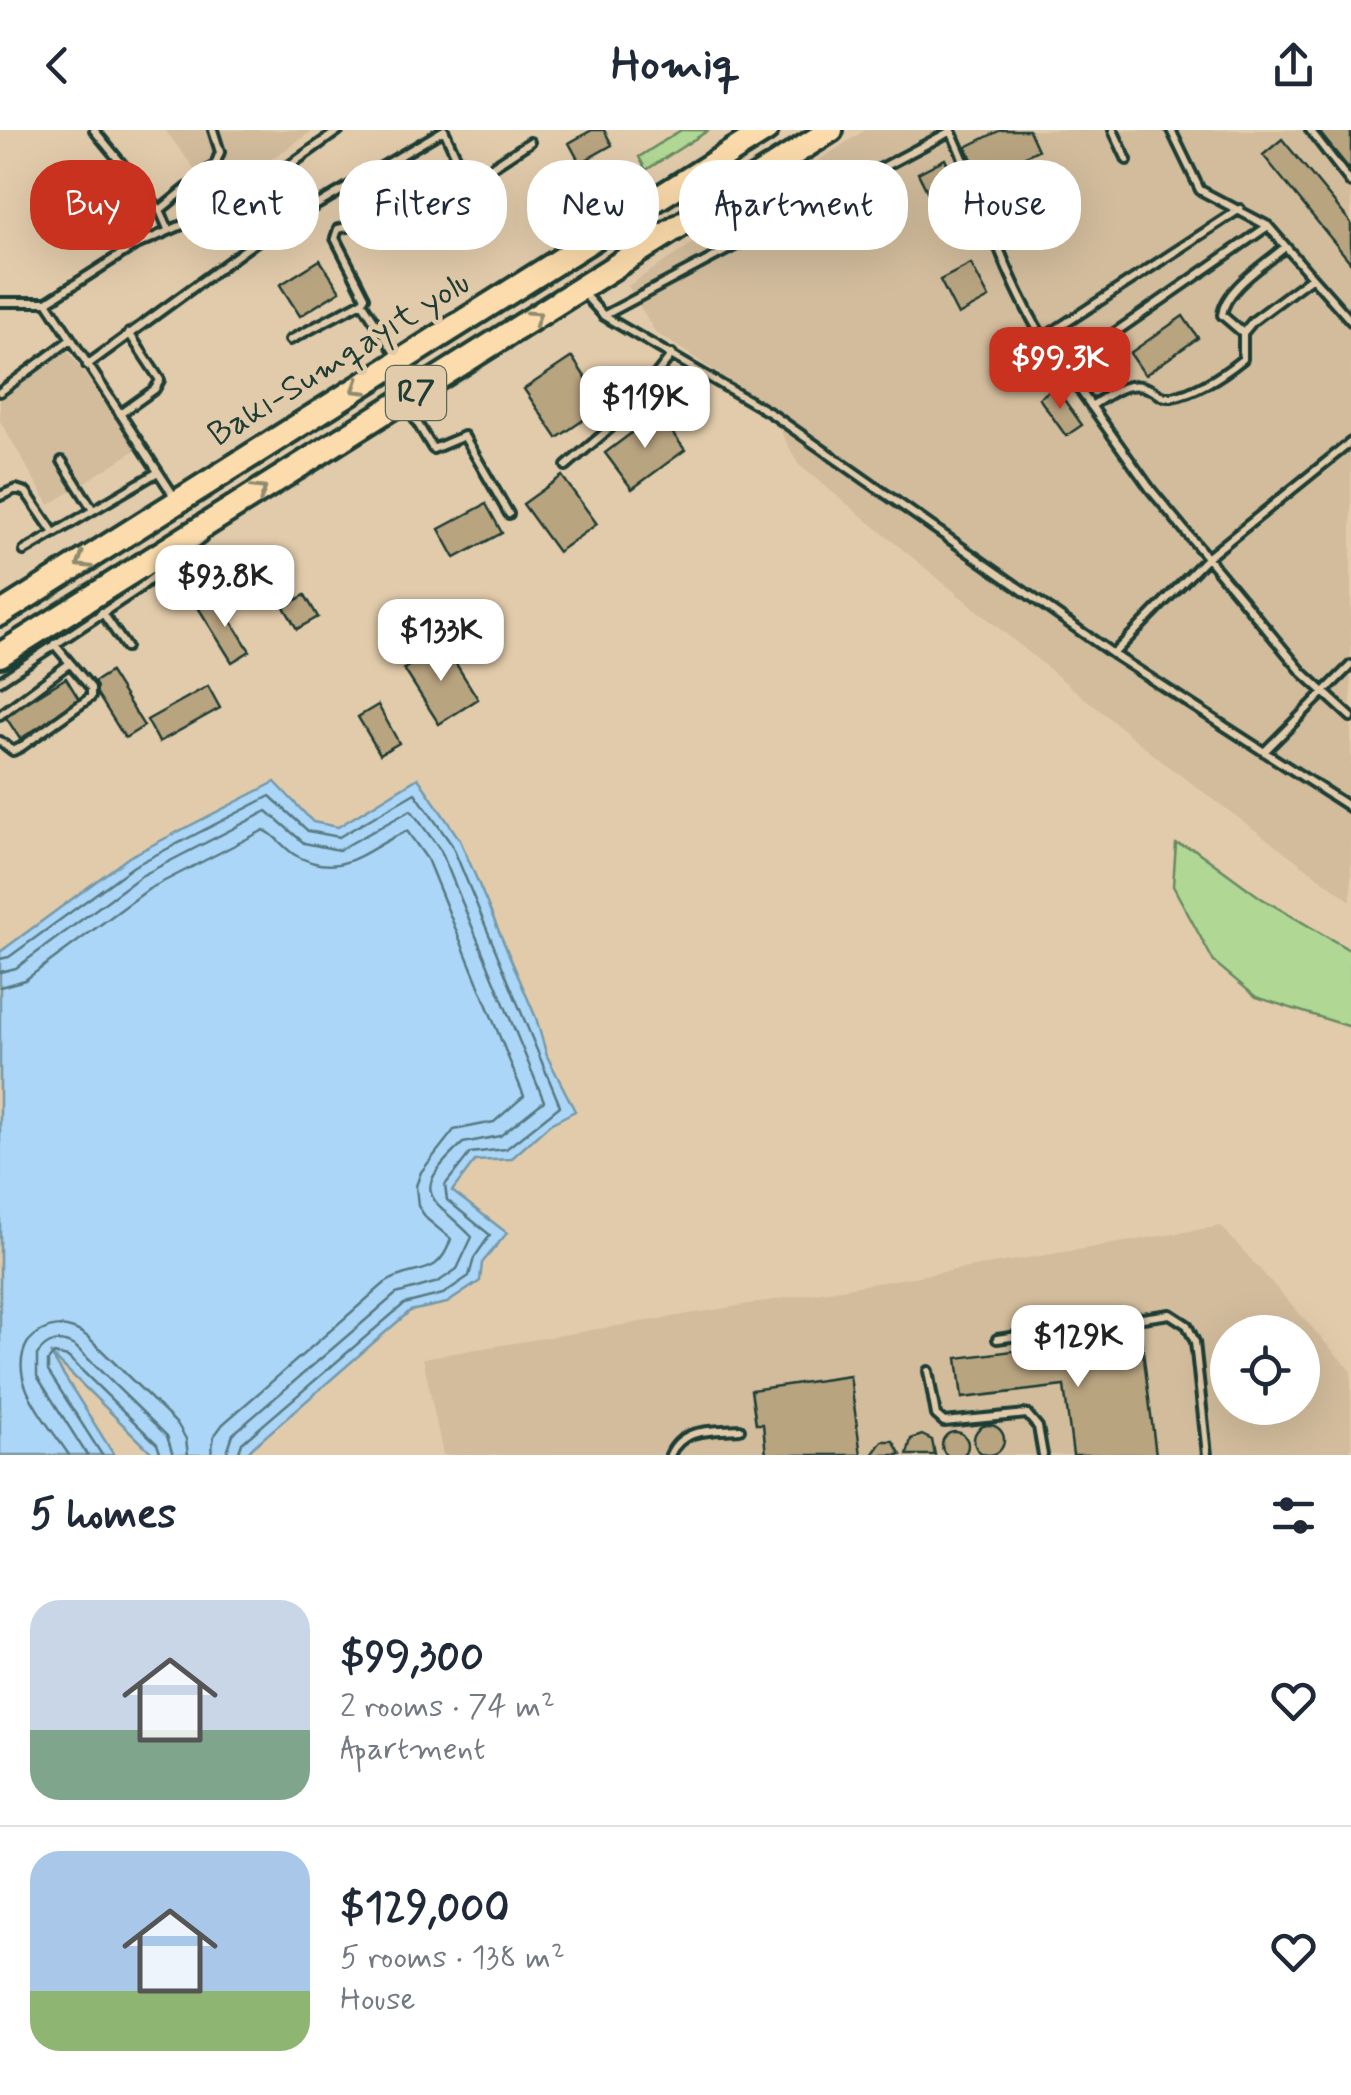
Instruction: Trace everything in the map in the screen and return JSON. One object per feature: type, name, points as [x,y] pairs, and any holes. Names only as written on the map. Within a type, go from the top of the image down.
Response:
[{"type":"highway","name":"Bakı-Sumqayıt yolu","points":[[0,614],[766,130]]},
{"type":"highway","name":"Bakı-Sumqayıt yolu","points":[[0,655],[830,130]]},
{"type":"lane","points":[[94,130],[160,210],[168,229]]},
{"type":"lane","points":[[160,210],[215,165],[220,152],[212,130]]},
{"type":"lane","points":[[0,302],[47,302],[134,246],[244,198],[338,130]]},
{"type":"lane","points":[[393,160],[444,130],[457,160]]},
{"type":"lane","points":[[1113,130],[1127,160]]},
{"type":"lane","points":[[1171,130],[1200,190],[1268,226],[1351,321]]},
{"type":"lane","points":[[1310,130],[1351,182]]},
{"type":"lane","points":[[604,316],[951,131],[985,206],[1013,285],[1043,338],[1150,490],[1320,692],[1351,717]]},
{"type":"lane","points":[[503,160],[530,142]]},
{"type":"lane","points":[[86,365],[262,238],[339,192]]},
{"type":"lane","points":[[1043,338],[1240,209]]},
{"type":"lane","points":[[1064,368],[1268,226]]},
{"type":"lane","points":[[1243,333],[1222,315],[1223,307],[1232,294],[1286,247]]},
{"type":"lane","points":[[341,250],[362,290],[362,302],[400,361]]},
{"type":"lane","points":[[1091,406],[1122,387],[1145,387],[1159,396],[1172,397],[1196,388],[1243,359],[1243,333],[1253,321],[1312,277]]},
{"type":"lane","points":[[579,288],[604,316],[772,414],[1113,654],[1351,808]]},
{"type":"lane","points":[[47,302],[178,502]]},
{"type":"lane","points":[[290,340],[362,302]]},
{"type":"lane","points":[[120,414],[155,389],[160,380],[129,333]]},
{"type":"lane","points":[[0,392],[70,340]]},
{"type":"lane","points":[[566,466],[622,417],[672,354]]},
{"type":"lane","points":[[404,400],[433,449],[464,436],[509,514]]},
{"type":"lane","points":[[1113,654],[1207,558],[1351,442]]},
{"type":"lane","points":[[62,460],[94,510]]},
{"type":"lane","points":[[24,551],[158,472]]},
{"type":"lane","points":[[0,496],[16,489],[26,492],[54,533]]},
{"type":"lane","points":[[0,680],[200,543],[214,520]]},
{"type":"lane","points":[[102,612],[126,646]]},
{"type":"lane","points":[[0,741],[13,750],[22,748],[91,697],[91,688],[54,644]]},
{"type":"lane","points":[[0,715],[70,663]]},
{"type":"lane","points":[[1264,752],[1351,665]]},
{"type":"lane","points":[[997,1338],[1170,1314],[1186,1325],[1195,1342],[1207,1455]]},
{"type":"lane","points":[[928,1372],[936,1415],[944,1422],[1027,1414],[1038,1427],[1043,1455]]},
{"type":"lane","points":[[670,1455],[678,1440],[692,1433],[740,1429]]},
{"type":"shaded area","points":[[165,130],[314,130],[270,160],[188,160]]},
{"type":"shaded area","points":[[865,130],[1351,130],[1351,901],[1164,763],[798,464],[779,428],[789,419],[655,332],[628,286],[683,250],[908,250],[908,160],[819,160]]},
{"type":"shaded area","points":[[68,351],[137,449],[49,505],[0,421],[0,400]]},
{"type":"shaded area","points":[[1221,1226],[1301,1315],[1210,1315],[1210,1425],[1320,1425],[1320,1336],[1351,1371],[1351,1455],[443,1455],[423,1358]]},
{"type":"green space","points":[[681,130],[709,130],[659,162],[639,157]]},
{"type":"green space","points":[[1176,844],[1194,849],[1261,898],[1351,951],[1351,1027],[1256,997],[1214,962],[1173,886]]},
{"type":"water","points":[[418,778],[460,840],[536,1018],[547,1056],[575,1111],[550,1124],[511,1159],[475,1161],[452,1191],[507,1233],[482,1263],[480,1281],[447,1303],[410,1311],[244,1455],[154,1455],[50,1353],[114,1455],[0,1455],[0,952],[129,857],[275,782],[313,822],[338,827]]},
{"type":"building","points":[[592,130],[604,130],[612,145],[578,160],[569,143]]},
{"type":"building","points":[[1001,130],[1029,130],[1038,150],[1017,160],[972,160],[966,147]]},
{"type":"building","points":[[1351,130],[1351,171],[1320,133]]},
{"type":"building","points":[[1282,139],[1351,223],[1351,263],[1263,155]]},
{"type":"building","points":[[928,168],[928,193],[918,173]]},
{"type":"building","points":[[320,260],[340,291],[300,316],[280,285]]},
{"type":"building","points":[[971,264],[989,298],[958,315],[940,280]]},
{"type":"building","points":[[1183,316],[1198,338],[1145,375],[1130,353]]},
{"type":"building","points":[[572,357],[604,406],[557,438],[524,389]]},
{"type":"building","points":[[1055,387],[1082,425],[1066,436],[1039,398]]},
{"type":"building","points":[[658,413],[685,450],[632,489],[605,453]]},
{"type":"building","points":[[562,476],[597,524],[558,552],[523,504]]},
{"type":"building","points":[[486,504],[502,533],[455,558],[439,529]]},
{"type":"building","points":[[305,595],[318,617],[297,629],[284,607]]},
{"type":"building","points":[[217,598],[250,651],[232,662],[199,609]]},
{"type":"building","points":[[443,643],[478,699],[439,724],[404,669]]},
{"type":"building","points":[[110,672],[144,726],[125,738],[91,684]]},
{"type":"building","points":[[66,678],[80,701],[20,739],[5,716]]},
{"type":"building","points":[[208,686],[220,708],[159,742],[147,720]]},
{"type":"building","points":[[378,705],[399,743],[380,754],[358,717]]},
{"type":"building","points":[[1141,1335],[1156,1455],[1073,1455],[1064,1386],[962,1398],[957,1358]]},
{"type":"building","points":[[850,1376],[861,1455],[766,1455],[763,1424],[756,1424],[751,1390]]},
{"type":"building","points":[[989,1425],[999,1430],[1004,1440],[999,1450],[989,1455],[979,1450],[974,1440],[979,1430]]},
{"type":"building","points":[[950,1433],[960,1433],[967,1440],[963,1455],[947,1455],[943,1450],[943,1440]]},
{"type":"building","points":[[922,1435],[932,1440],[935,1455],[907,1455],[911,1439]]},
{"type":"building","points":[[882,1441],[893,1441],[901,1455],[872,1455]]}]
